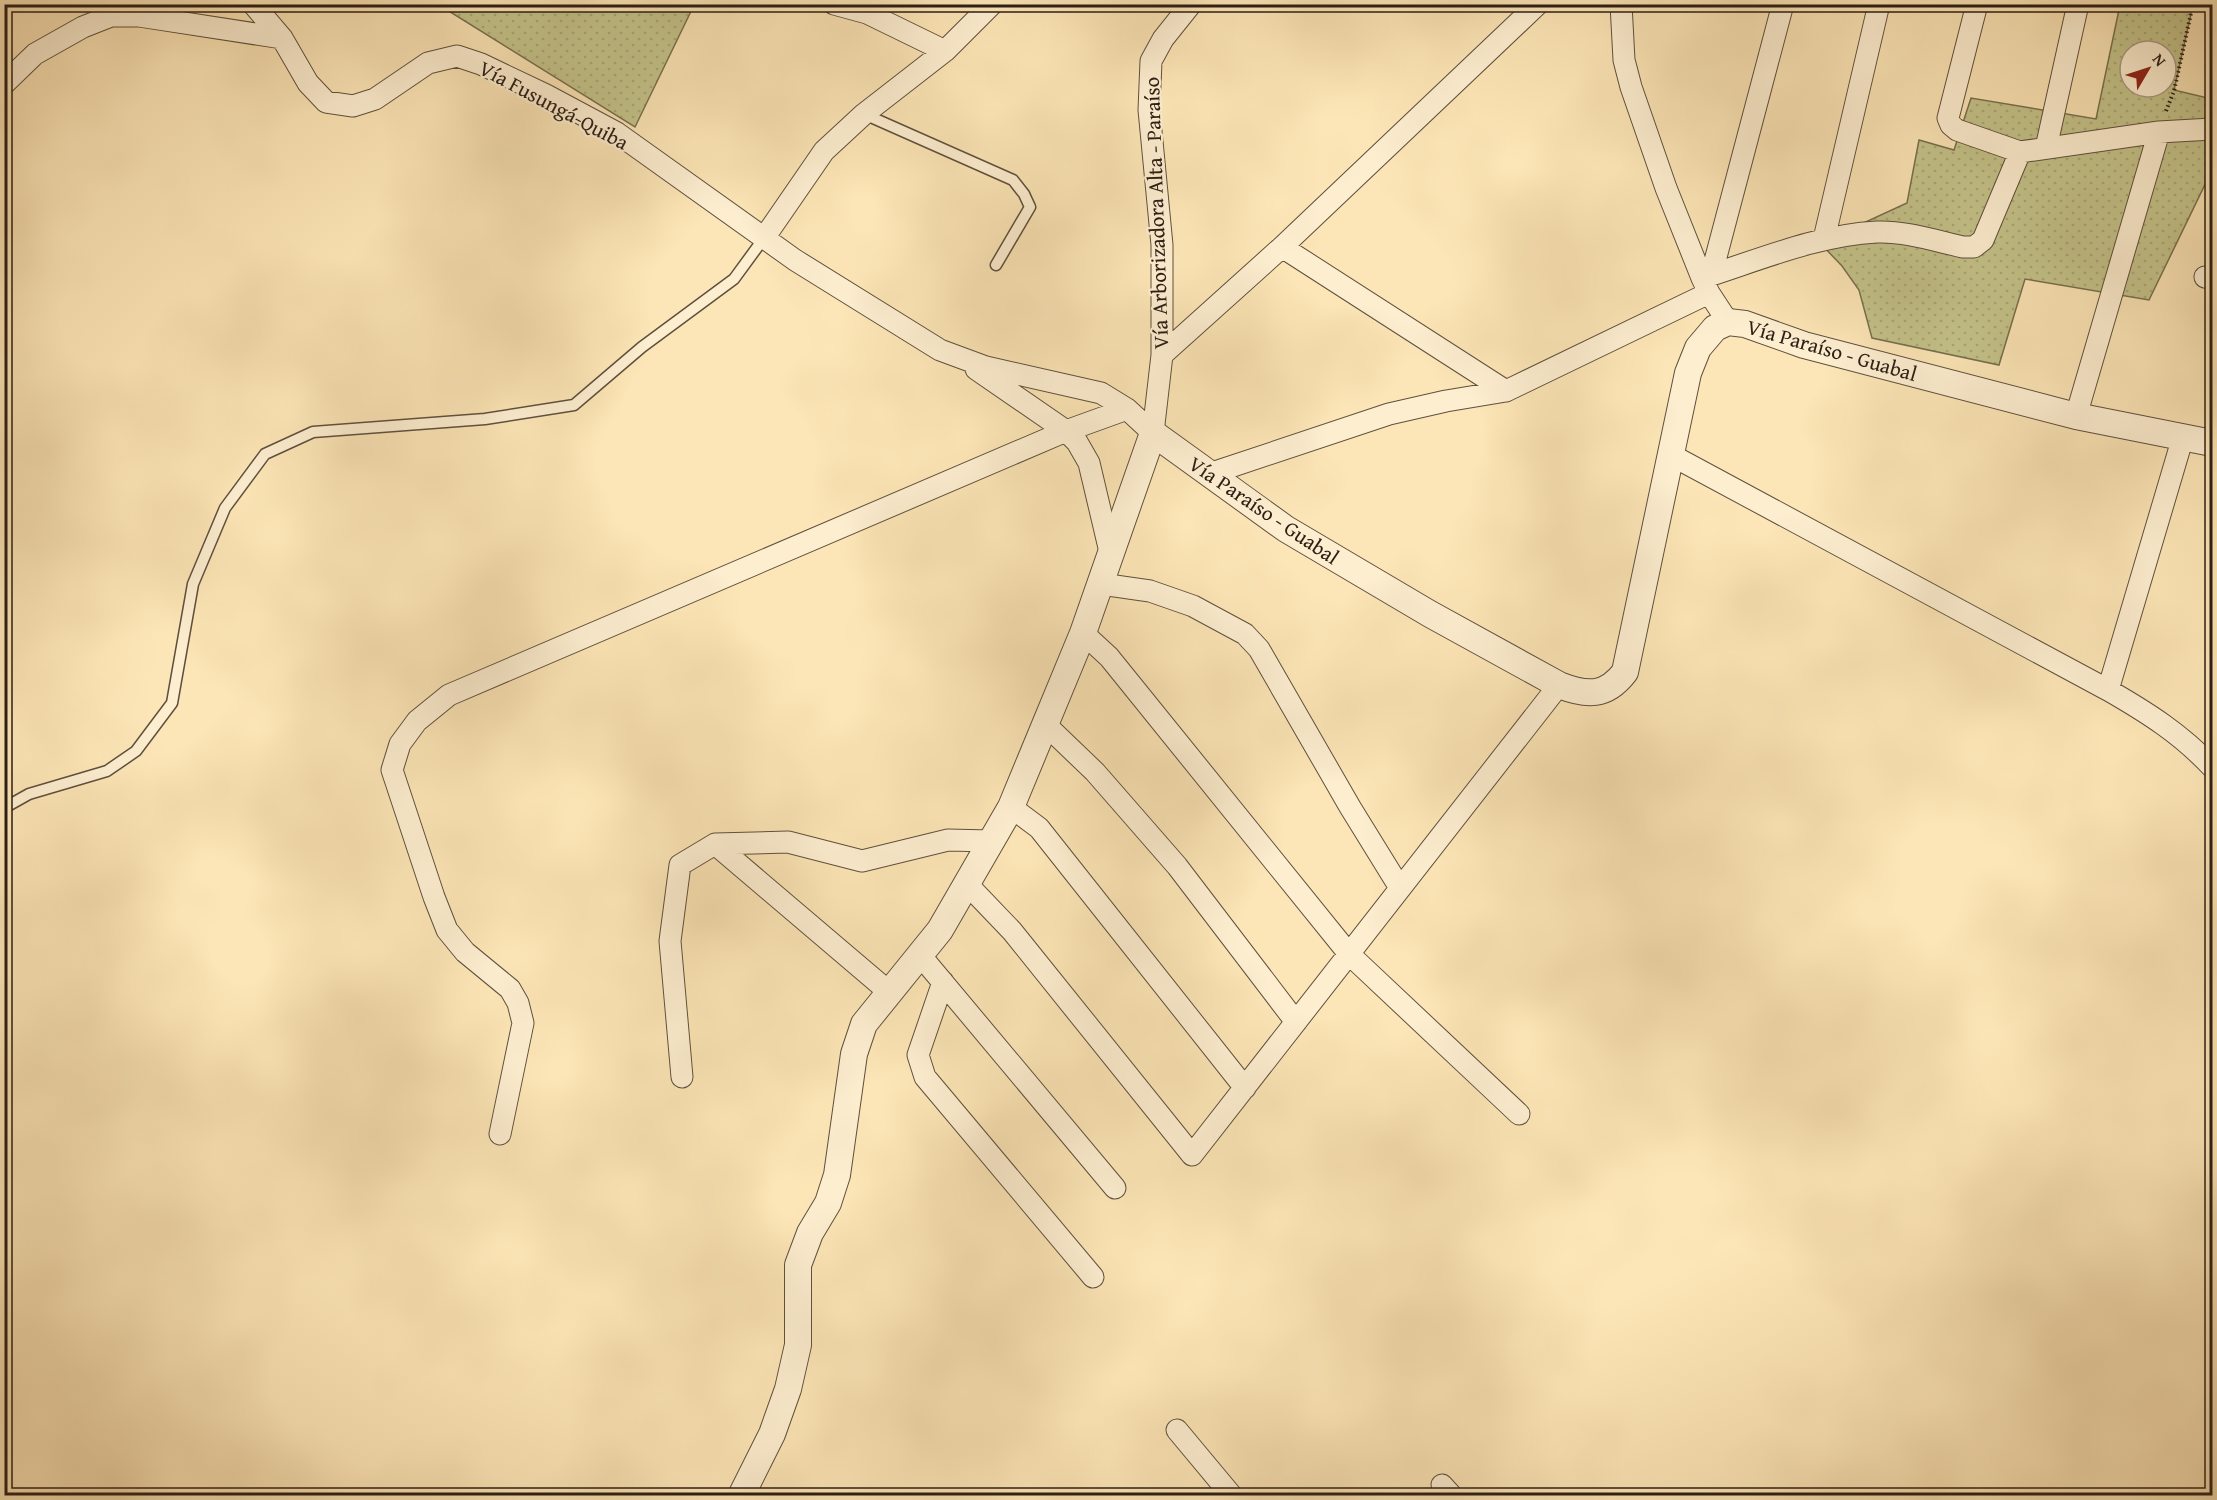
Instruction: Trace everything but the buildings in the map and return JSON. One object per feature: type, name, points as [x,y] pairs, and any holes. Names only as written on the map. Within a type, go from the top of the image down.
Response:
[{"type":"street","name":"Vía Fusungá-Quiba","points":[[253,4],[282,38],[308,83],[326,102],[353,106],[375,99],[428,63],[457,56],[481,64],[617,133],[795,260],[939,350],[963,360]]},
{"type":"street","points":[[834,4],[867,13],[945,51]]},
{"type":"street","points":[[764,238],[824,151],[864,114],[945,51],[992,4]]},
{"type":"street","name":"Vía Arborizadora Alta - Paraíso","points":[[1153,433],[1162,355],[1162,245],[1149,110],[1151,61],[1163,39],[1191,4]]},
{"type":"street","points":[[1162,355],[1282,247],[1538,4]]},
{"type":"street","points":[[1622,4],[1624,60],[1632,87],[1666,188],[1707,282],[1728,322]]},
{"type":"street","points":[[1707,282],[1783,4]]},
{"type":"street","points":[[1824,239],[1879,4]]},
{"type":"street","points":[[1977,4],[1948,118],[1957,130],[2020,152],[2159,132],[2212,129]]},
{"type":"street","points":[[2046,148],[2078,4]]},
{"type":"street","points":[[4,84],[35,54],[83,27],[111,16],[139,16],[282,38]]},
{"type":"street","points":[[2076,416],[2159,132]]},
{"type":"street","points":[[1209,474],[1389,414],[1506,391],[1707,282],[1824,239],[1878,232],[1897,233],[1964,247],[1974,246],[1983,240],[2020,152]]},
{"type":"street","points":[[1282,247],[1506,391]]},
{"type":"street","name":"Vía Paraíso - Guabal","points":[[1153,433],[1286,529],[1430,614],[1559,685],[1577,692],[1597,693],[1615,685],[1625,672],[1688,373],[1698,348],[1715,328],[1728,322],[1745,324],[1804,345],[2076,416],[2212,443]]},
{"type":"street","points":[[741,1496],[772,1434],[789,1389],[798,1345],[798,1265],[810,1233],[828,1203],[837,1175],[854,1054],[864,1024],[940,930],[1011,807],[1083,633],[1153,433],[1127,409],[1101,393],[963,360]]},
{"type":"street","points":[[963,360],[1066,430],[1077,442],[1089,463],[1111,556]]},
{"type":"street","points":[[500,1134],[523,1023],[518,1003],[510,989],[459,944],[447,930],[434,897],[392,770],[400,744],[417,721],[449,695],[1066,430],[1127,409]]},
{"type":"street","points":[[2108,690],[2183,437]]},
{"type":"street","points":[[1671,455],[2108,690],[2154,717],[2194,748],[2212,767]]},
{"type":"street","points":[[1101,584],[1150,591],[1193,606],[1245,634],[1259,649],[1350,807],[1400,888]]},
{"type":"street","points":[[1083,633],[1109,657],[1349,954],[1519,1114]]},
{"type":"street","points":[[967,884],[1012,931],[1192,1155],[1559,685]]},
{"type":"street","points":[[1045,724],[1095,772],[1177,866],[1296,1022]]},
{"type":"street","points":[[1011,807],[1039,828],[1245,1088]]},
{"type":"street","points":[[682,1077],[670,941],[680,865],[715,844],[788,842],[862,861],[948,840],[992,841]]},
{"type":"street","points":[[715,844],[889,992]]},
{"type":"street","points":[[920,955],[1115,1188]]},
{"type":"street","points":[[944,982],[918,1055],[925,1077],[1093,1277]]},
{"type":"street","points":[[1177,1430],[1232,1496]]},
{"type":"lane","points":[[864,114],[1013,180],[1024,194],[1030,207],[996,265]]},
{"type":"lane","points":[[4,808],[29,795],[107,771],[136,751],[172,703],[193,584],[225,508],[265,454],[313,432],[485,419],[574,405],[642,347],[734,279],[764,238]]},
{"type":"path","points":[[2159,132],[2174,91],[2193,4]]},
{"type":"shaded area","points":[[439,5],[694,5],[635,127]]},
{"type":"shaded area","points":[[2120,5],[2193,5],[2178,72],[2178,39],[2118,39],[2118,99],[2178,99],[2178,91],[2212,99],[2212,170],[2149,300],[2025,279],[1999,365],[1872,338],[1859,290],[1842,266],[1820,243],[1907,203],[1919,140],[1954,150],[1971,98],[2096,119]]}]
